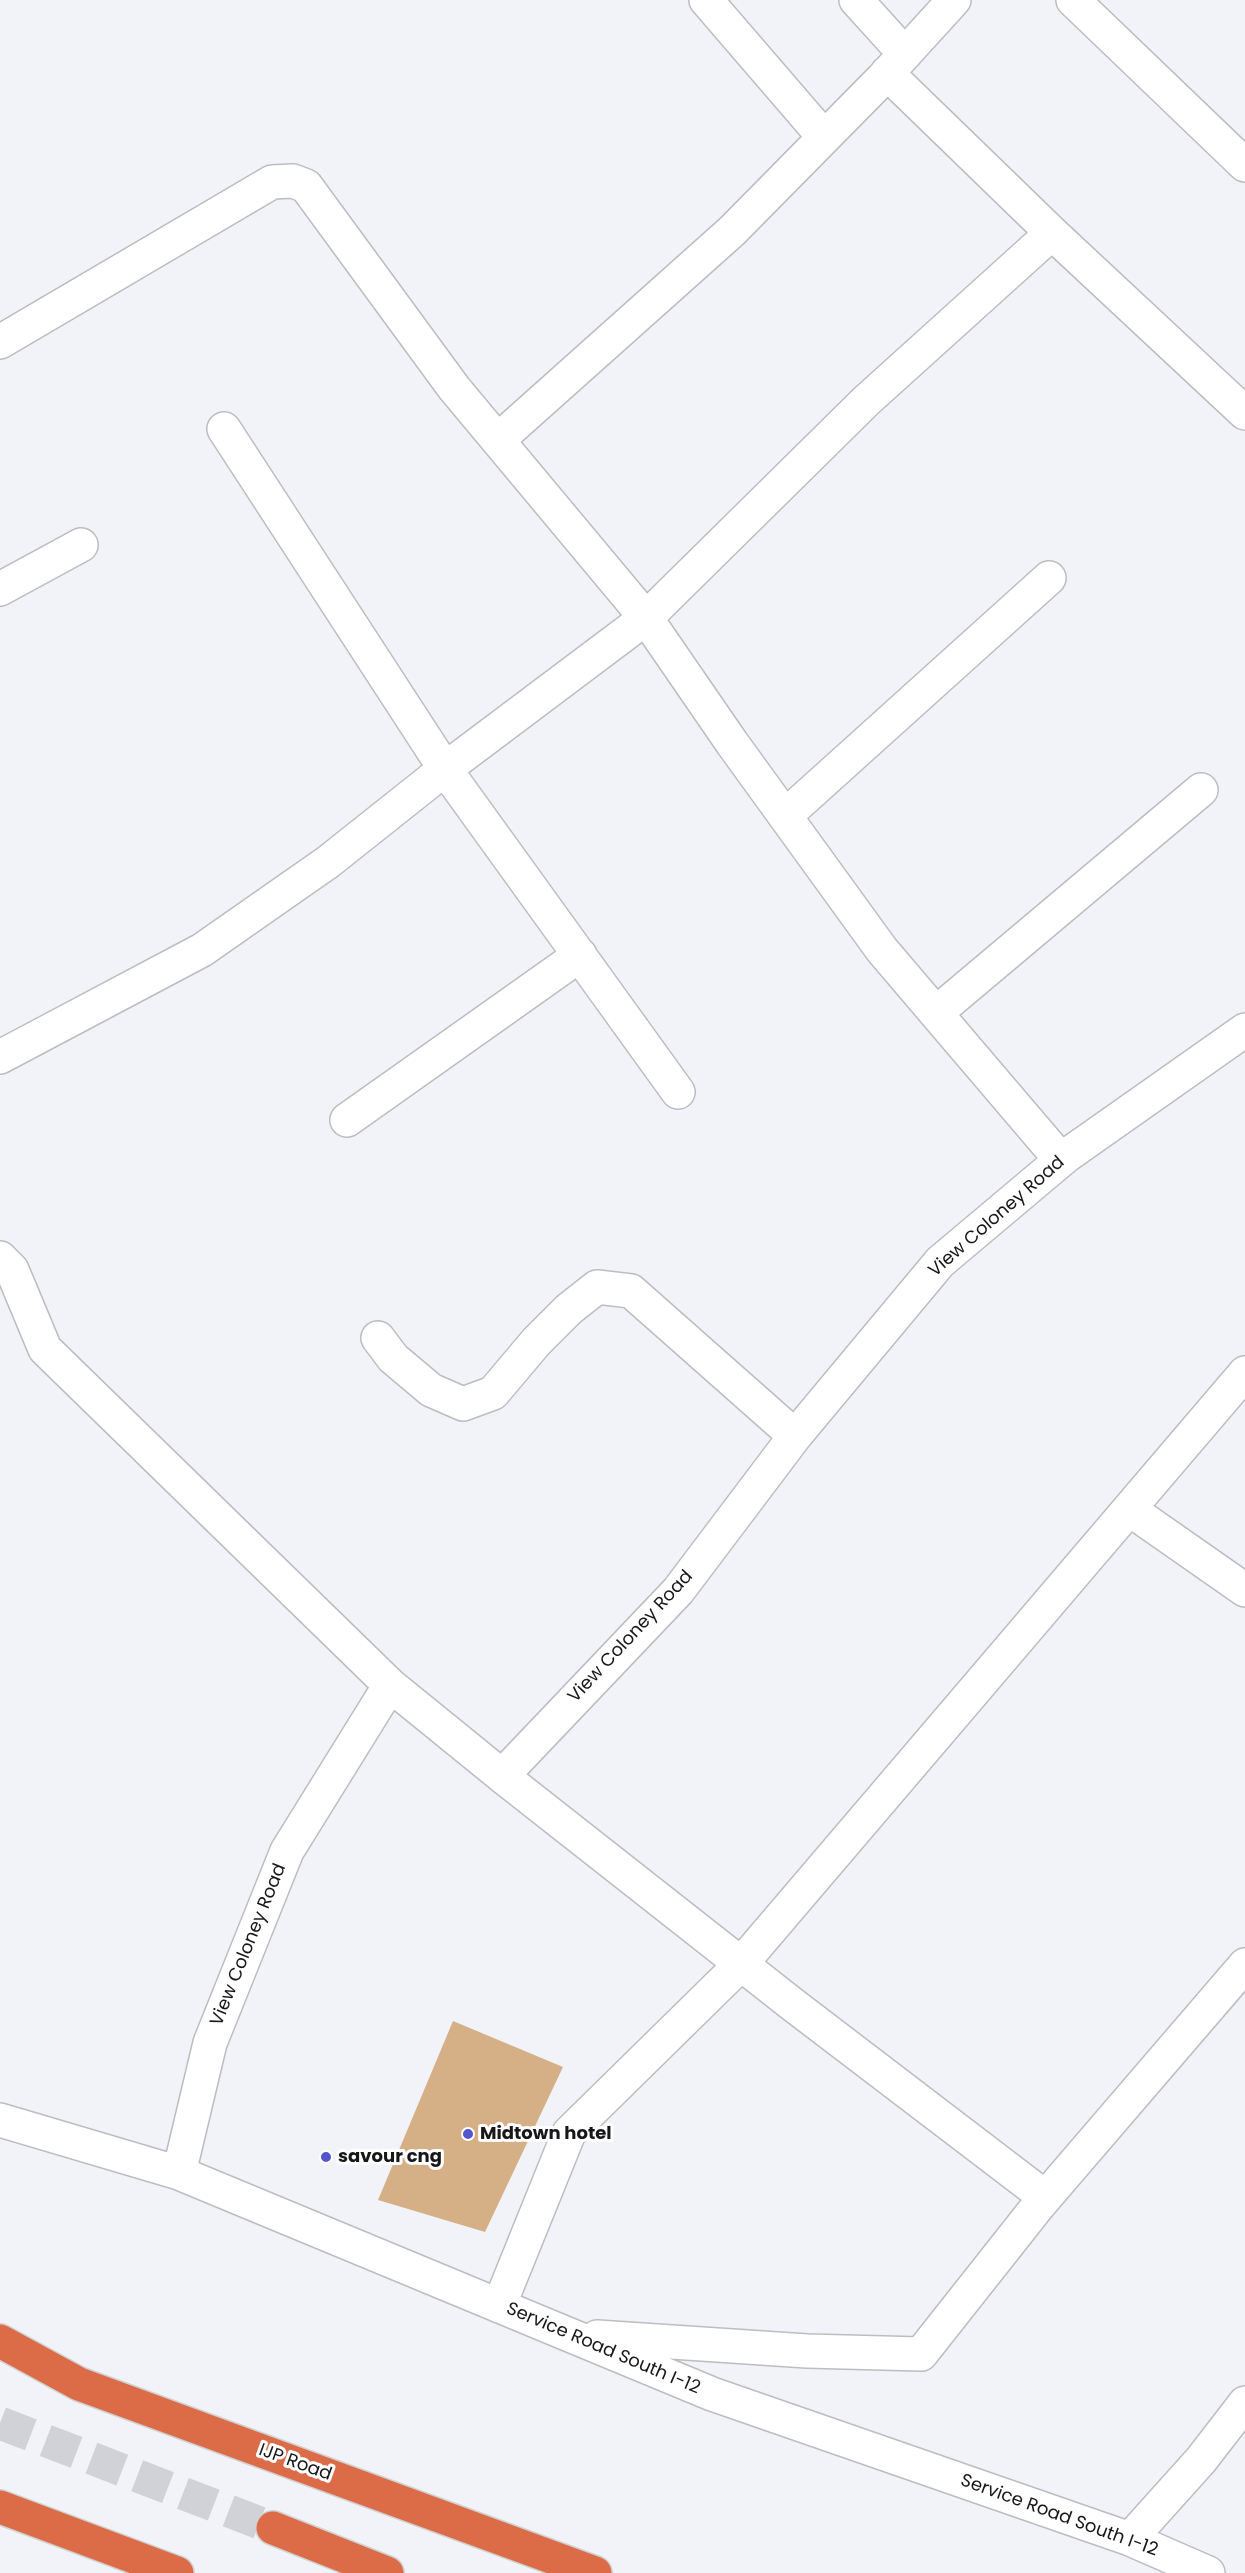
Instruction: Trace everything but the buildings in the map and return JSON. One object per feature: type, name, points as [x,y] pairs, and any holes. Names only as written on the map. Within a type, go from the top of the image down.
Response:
[{"type":"highway","name":"IJP Road","points":[[0,2341],[79,2384],[595,2573]]},
{"type":"highway","points":[[0,2508],[177,2573]]},
{"type":"highway","points":[[273,2528],[387,2573]]},
{"type":"street","points":[[706,0],[824,137]]},
{"type":"street","points":[[856,0],[896,63],[1052,233],[1245,413]]},
{"type":"street","points":[[498,440],[732,231],[896,63],[954,0]]},
{"type":"street","points":[[1073,0],[1245,165]]},
{"type":"street","points":[[0,342],[272,182],[293,181],[306,186],[454,388],[646,618],[882,950],[1061,1160]]},
{"type":"street","points":[[0,1057],[202,950],[328,862],[445,769],[646,618],[866,401],[1052,233]]},
{"type":"street","points":[[224,429],[445,769],[678,1092]]},
{"type":"street","points":[[0,589],[81,544]]},
{"type":"street","points":[[785,816],[1049,578]]},
{"type":"street","points":[[936,1014],[1201,790]]},
{"type":"street","points":[[347,1120],[580,955]]},
{"type":"street","name":"View Coloney Road","points":[[502,1776],[678,1591],[795,1436],[940,1262],[1061,1160],[1245,1030]]},
{"type":"street","points":[[4,1267],[45,1348],[390,1685],[741,1964],[1045,2197]]},
{"type":"street","points":[[378,1338],[393,1358],[431,1390],[463,1404],[493,1393],[536,1342],[569,1309],[597,1287],[631,1291],[795,1436]]},
{"type":"street","points":[[499,2306],[569,2133],[741,1964],[1245,1373]]},
{"type":"street","points":[[1129,1509],[1245,1590]]},
{"type":"street","name":"View Coloney Road","points":[[179,2173],[210,2043],[287,1851],[390,1685]]},
{"type":"street","points":[[571,2336],[807,2351],[921,2354],[1045,2197],[1245,1965]]},
{"type":"street","name":"Service Road South I-12","points":[[0,2120],[179,2173],[712,2394],[1130,2539],[1208,2573]]},
{"type":"street","points":[[1130,2539],[1201,2460],[1245,2403]]},
{"type":"tunnel","points":[[0,2423],[273,2528]]},
{"type":"place","name":"Midtown hotel","points":[[468,2134]]},
{"type":"place","name":"savour cng","points":[[326,2157]]}]
